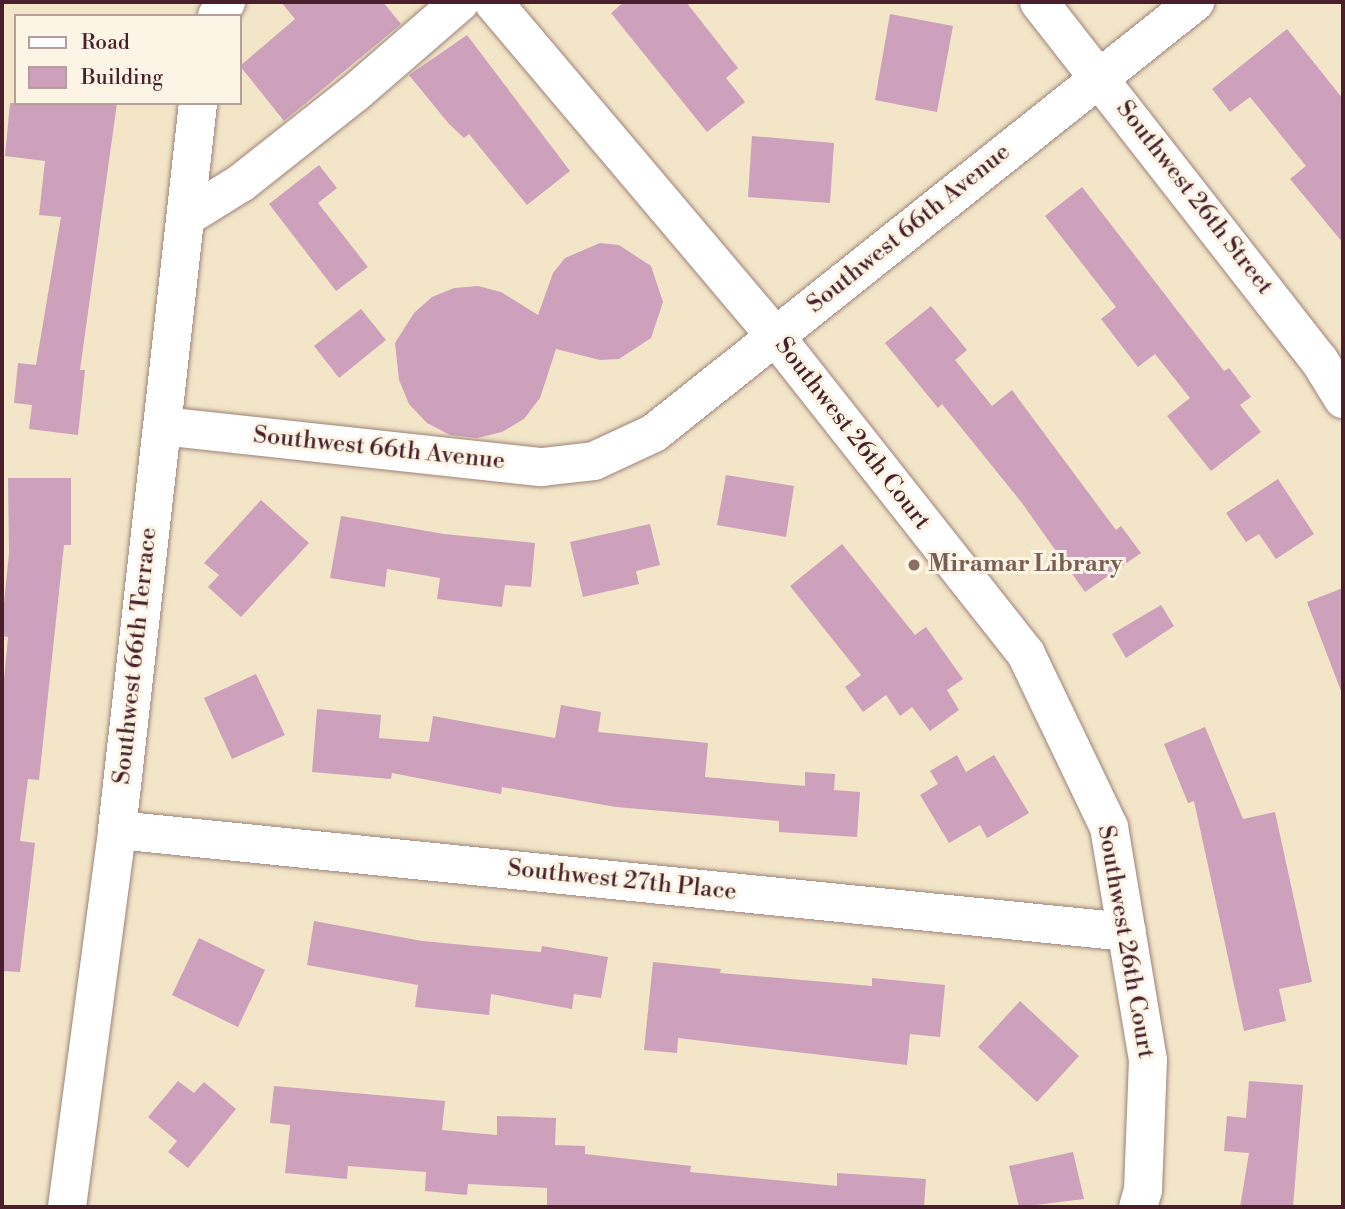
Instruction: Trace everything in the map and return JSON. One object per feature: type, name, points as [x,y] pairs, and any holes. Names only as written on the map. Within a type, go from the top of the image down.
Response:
[{"type":"street","points":[[186,217],[241,183],[355,93],[460,2]]},
{"type":"street","name":"Southwest 26th Court","points":[[493,2],[775,336],[1026,654],[1109,827],[1148,1060],[1143,1190],[1138,1207]]},
{"type":"street","name":"Southwest 26th Street","points":[[1039,2],[1100,76],[1319,359],[1343,400]]},
{"type":"street","name":"Southwest 66th Avenue","points":[[162,426],[542,467],[594,461],[654,433],[1195,2]]},
{"type":"street","name":"Southwest 66th Terrace","points":[[67,1207],[117,830],[198,105]]},
{"type":"street","name":"Southwest 27th Place","points":[[117,830],[1127,932]]},
{"type":"building","points":[[281,2],[383,2],[401,24],[284,121],[242,68],[242,64],[295,19]]},
{"type":"building","points":[[624,2],[686,2],[738,68],[726,78],[745,102],[707,132],[611,13]]},
{"type":"building","points":[[890,14],[953,26],[937,112],[875,100]]},
{"type":"building","points":[[1287,29],[1343,99],[1343,243],[1290,179],[1306,166],[1250,97],[1230,112],[1212,89]]},
{"type":"building","points":[[467,35],[570,171],[527,205],[469,134],[464,138],[449,124],[409,75]]},
{"type":"building","points":[[10,103],[117,105],[80,370],[85,370],[78,435],[29,429],[32,405],[14,403],[18,363],[36,365],[61,217],[39,215],[45,161],[5,156]]},
{"type":"building","points":[[752,136],[834,143],[830,203],[748,197]]},
{"type":"building","points":[[319,165],[337,188],[318,203],[368,267],[336,291],[269,204]]},
{"type":"building","points":[[1082,187],[1224,371],[1229,368],[1251,397],[1240,405],[1261,432],[1211,471],[1167,416],[1190,398],[1155,354],[1138,367],[1101,319],[1116,307],[1045,216]]},
{"type":"building","points":[[600,243],[619,245],[651,266],[663,302],[651,338],[619,359],[600,360],[556,349],[540,398],[524,419],[502,432],[477,438],[450,435],[427,423],[409,404],[399,380],[395,343],[414,313],[432,297],[454,288],[478,286],[501,292],[538,315],[553,273],[565,258]]},
{"type":"building","points":[[931,306],[967,350],[955,360],[992,406],[1012,390],[1116,530],[1121,526],[1141,553],[1085,592],[1022,503],[942,404],[938,408],[885,343]]},
{"type":"building","points":[[361,309],[386,340],[339,378],[314,346]]},
{"type":"building","points":[[726,475],[794,486],[786,537],[717,525]]},
{"type":"building","points":[[8,478],[71,478],[71,545],[64,545],[39,780],[28,779],[20,841],[35,843],[20,972],[2,971],[2,700],[8,637],[2,636],[2,623],[9,553]]},
{"type":"building","points":[[1278,479],[1314,534],[1276,559],[1259,534],[1246,542],[1226,513]]},
{"type":"building","points":[[261,500],[309,543],[241,617],[208,587],[219,575],[204,563]]},
{"type":"building","points":[[341,516],[444,534],[535,543],[531,587],[505,585],[502,607],[437,599],[440,578],[387,569],[385,587],[330,578]]},
{"type":"building","points":[[650,524],[660,565],[636,571],[639,584],[583,597],[570,542]]},
{"type":"building","points":[[842,544],[915,635],[926,627],[963,679],[947,690],[959,710],[930,731],[912,707],[900,716],[886,695],[863,712],[845,687],[861,675],[790,586]]},
{"type":"building","points":[[1343,588],[1343,691],[1341,691],[1307,602]]},
{"type":"building","points":[[1161,605],[1174,626],[1126,658],[1112,634]]},
{"type":"building","points":[[256,674],[285,735],[232,759],[204,698]]},
{"type":"building","points":[[561,705],[601,712],[598,732],[708,743],[705,777],[805,786],[805,772],[835,774],[834,790],[860,792],[857,837],[779,832],[779,821],[616,807],[502,787],[501,794],[392,773],[391,779],[312,772],[317,709],[381,715],[379,738],[429,742],[433,716],[555,738]]},
{"type":"building","points":[[1205,727],[1243,819],[1275,812],[1312,982],[1279,989],[1286,1021],[1244,1031],[1194,801],[1188,803],[1164,744]]},
{"type":"building","points":[[957,755],[966,772],[994,755],[1029,813],[987,838],[980,825],[949,843],[920,795],[938,784],[930,771]]},
{"type":"building","points":[[314,921],[422,941],[541,952],[542,946],[608,957],[601,998],[574,994],[572,1009],[491,994],[489,1015],[415,1007],[418,985],[307,965]]},
{"type":"building","points":[[199,938],[265,970],[238,1027],[172,995]]},
{"type":"building","points":[[653,962],[721,969],[720,973],[872,986],[872,978],[945,985],[940,1037],[910,1034],[907,1065],[678,1038],[677,1053],[644,1050]]},
{"type":"building","points":[[1020,1001],[1079,1056],[1037,1102],[978,1047]]},
{"type":"building","points":[[178,1081],[194,1093],[204,1082],[236,1109],[188,1168],[168,1152],[177,1141],[148,1117]]},
{"type":"building","points":[[1249,1081],[1303,1085],[1293,1207],[1240,1207],[1249,1153],[1224,1151],[1227,1116],[1246,1118]]},
{"type":"building","points":[[274,1086],[445,1101],[442,1130],[497,1135],[497,1116],[556,1118],[555,1145],[585,1146],[585,1154],[691,1166],[690,1172],[837,1186],[837,1173],[926,1179],[924,1207],[547,1207],[547,1188],[468,1184],[467,1195],[425,1191],[426,1172],[348,1166],[347,1179],[285,1173],[290,1125],[270,1123]]},
{"type":"building","points":[[1073,1152],[1084,1199],[1019,1207],[1009,1166]]},
{"type":"place","name":"Miramar Library","points":[[914,565]]}]
